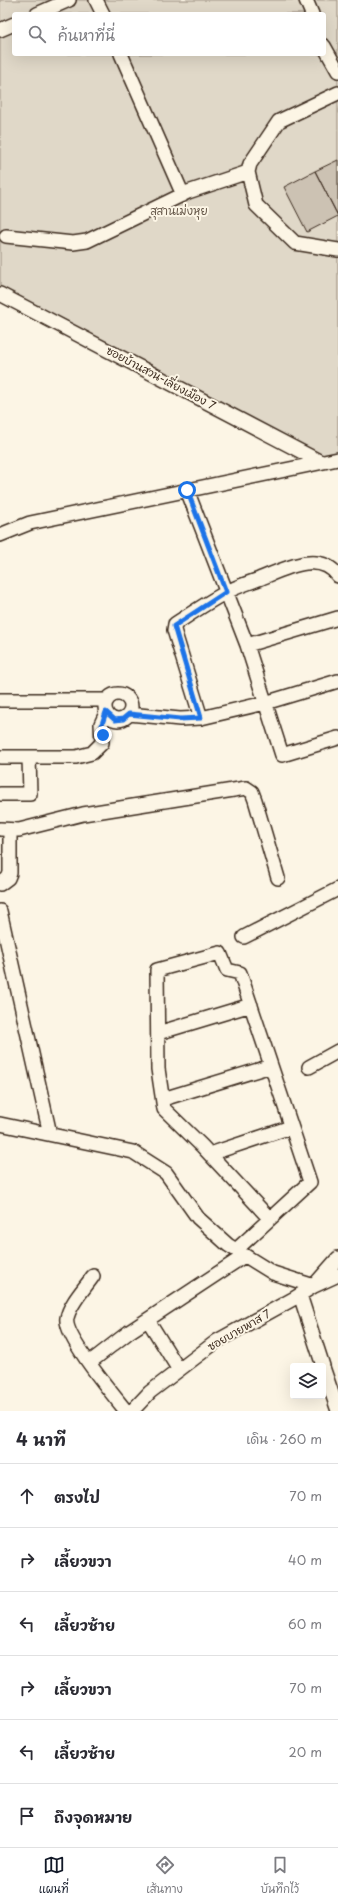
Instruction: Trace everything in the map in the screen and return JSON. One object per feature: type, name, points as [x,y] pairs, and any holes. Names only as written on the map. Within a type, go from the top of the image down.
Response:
[{"type":"street","points":[[42,12],[69,0]]},
{"type":"street","points":[[96,0],[102,12]]},
{"type":"street","points":[[306,0],[311,12]]},
{"type":"street","points":[[0,30],[12,25]]},
{"type":"street","points":[[326,50],[338,71]]},
{"type":"street","points":[[122,56],[183,194]]},
{"type":"street","points":[[338,93],[279,121],[250,164],[248,172],[256,205],[295,242],[338,250]]},
{"type":"street","points":[[6,236],[73,243],[82,242],[183,194],[248,172]]},
{"type":"street","name":"ซอยบ้านสวน-เลี่ยงเมือง 7","points":[[0,294],[321,462]]},
{"type":"street","points":[[0,535],[30,523],[338,459]]},
{"type":"street","points":[[187,490],[247,645],[282,755],[338,738]]},
{"type":"street","points":[[201,718],[174,626],[226,592],[300,564],[313,563],[328,566],[334,569],[338,576]]},
{"type":"street","points":[[247,645],[338,618]]},
{"type":"street","points":[[129,714],[180,719],[201,718],[265,703],[338,681]]},
{"type":"street","points":[[0,757],[76,757],[92,753],[102,743],[102,724],[107,706],[115,695],[124,695],[130,701],[131,710],[123,719],[115,720],[107,706]]},
{"type":"street","points":[[0,700],[107,706]]},
{"type":"street","points":[[0,794],[30,794],[29,758]]},
{"type":"street","points":[[0,884],[8,878],[10,873],[5,830],[30,828],[82,814],[246,788],[252,792],[255,800],[278,878]]},
{"type":"street","points":[[244,937],[338,889]]},
{"type":"street","points":[[0,911],[50,1134]]},
{"type":"street","points":[[89,1363],[129,1332],[148,1320],[240,1253],[270,1219],[310,1182],[240,972],[227,970],[220,953],[157,970],[158,1069],[164,1109],[210,1154],[270,1219]]},
{"type":"street","points":[[158,1033],[251,1005]]},
{"type":"street","points":[[309,1067],[338,1051]]},
{"type":"street","points":[[163,1099],[271,1066]]},
{"type":"street","points":[[0,1124],[133,1152],[166,1173],[198,1218],[240,1253],[273,1273],[314,1286],[338,1275]]},
{"type":"street","points":[[210,1154],[291,1127]]},
{"type":"street","points":[[314,1286],[338,1258]]},
{"type":"street","points":[[93,1276],[70,1310],[66,1319],[67,1326],[89,1363],[126,1411]]},
{"type":"street","name":"ซอยบายพาส 7","points":[[132,1411],[150,1392],[217,1341],[314,1286]]},
{"type":"street","points":[[300,1295],[322,1363]]},
{"type":"street","points":[[148,1320],[179,1370]]},
{"type":"street","points":[[326,1376],[338,1411]]},
{"type":"green space","name":"สุสานเม่งหุย","points":[[0,0],[338,0],[338,459],[321,462],[0,294]]},
{"type":"building","points":[[338,160],[338,216],[315,171]]},
{"type":"building","points":[[315,171],[338,216],[307,232],[284,187]]},
{"type":"route","points":[[103,735],[102,720],[106,712],[115,720],[123,719],[129,714],[180,719],[201,718],[174,626],[226,592],[187,490]]}]
